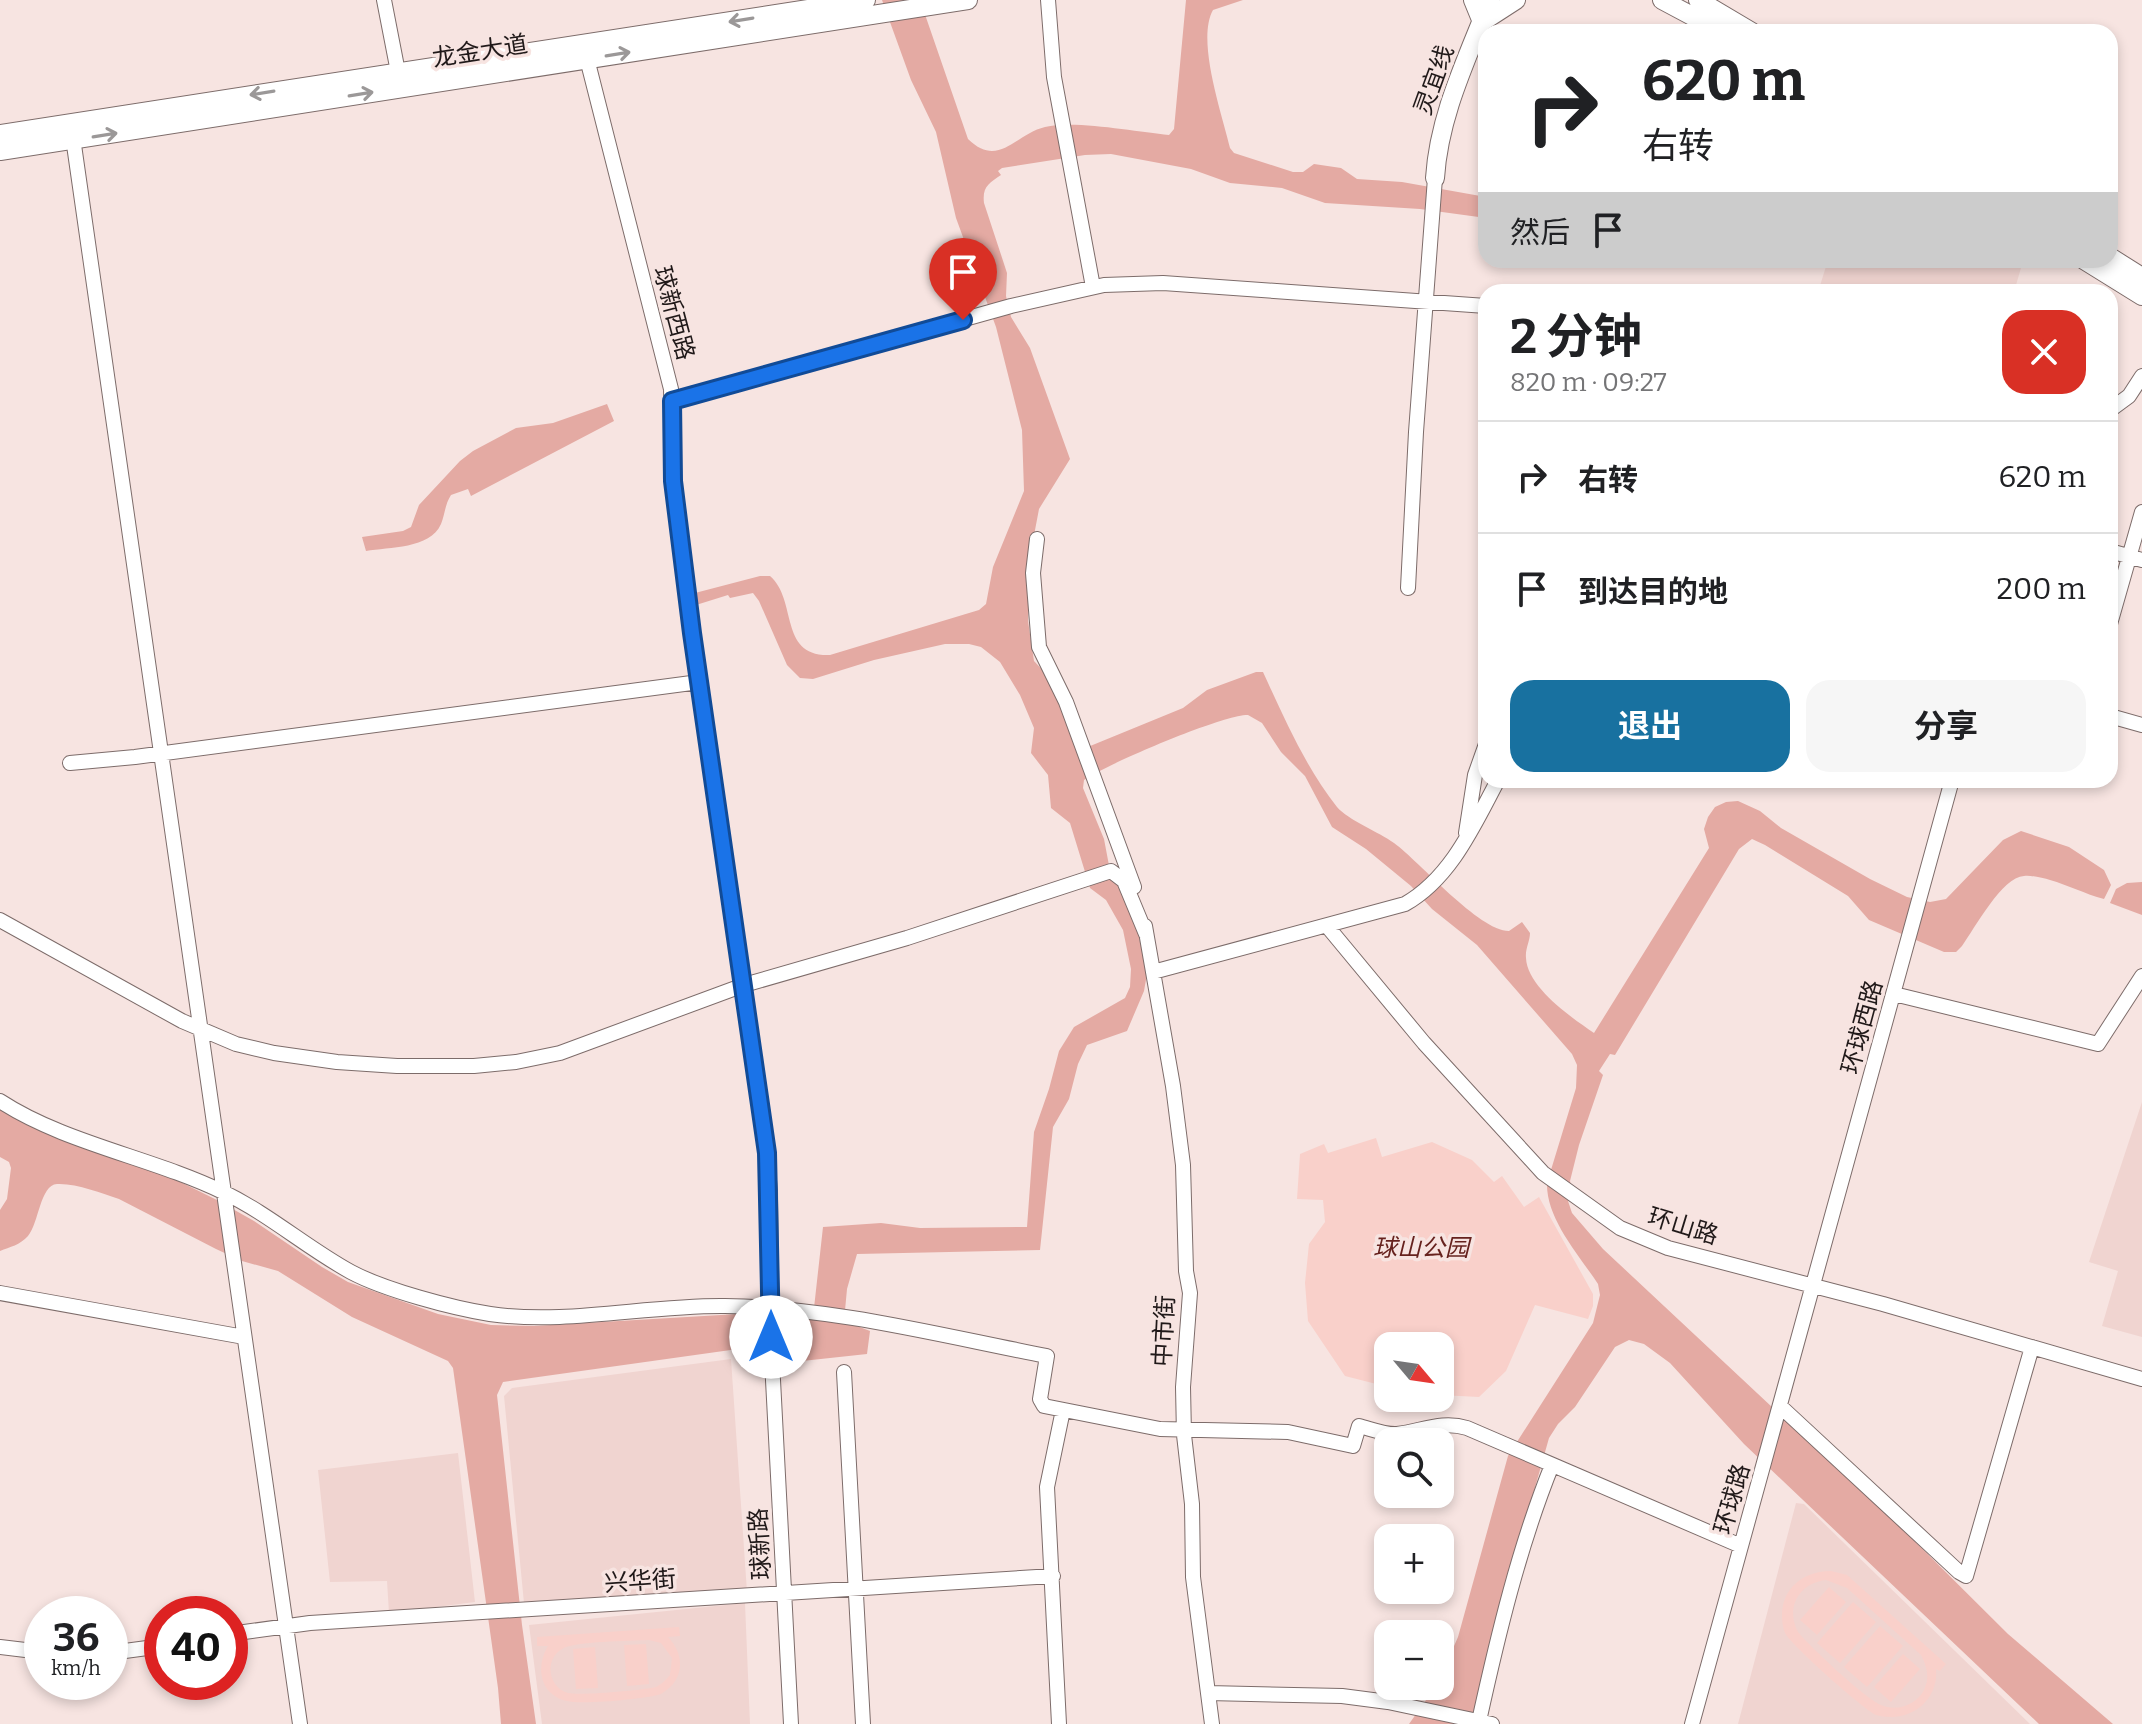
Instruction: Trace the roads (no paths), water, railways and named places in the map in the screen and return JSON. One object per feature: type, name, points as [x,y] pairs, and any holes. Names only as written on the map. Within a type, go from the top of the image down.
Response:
[{"type":"main road","name":"龙金大道","points":[[847,11],[866,0]]},
{"type":"main road","name":"龙金大道","points":[[0,134],[72,131],[847,11],[927,7],[968,0]]},
{"type":"main road","points":[[1473,0],[1482,22],[1516,0]]},
{"type":"main road","name":"灵宜线","points":[[1482,22],[1490,0]]},
{"type":"main road","points":[[1662,0],[1707,24]]},
{"type":"main road","points":[[1698,0],[1738,24]]},
{"type":"main road","name":"灵宜线","points":[[1435,178],[1442,126],[1478,32]]},
{"type":"main road","name":"龙金大道","points":[[0,151],[72,131],[398,72],[585,51]]},
{"type":"main road","points":[[2118,262],[2142,277]]},
{"type":"main road","points":[[2097,268],[2142,296]]},
{"type":"street","points":[[384,0],[398,72]]},
{"type":"street","points":[[1048,0],[1054,77],[1093,287]]},
{"type":"street","name":"球新西路","points":[[585,51],[672,401],[673,481],[767,1153],[771,1310]]},
{"type":"street","points":[[72,131],[300,1724]]},
{"type":"street","points":[[1408,588],[1435,178]]},
{"type":"street","points":[[672,401],[1011,306],[1093,287],[1126,283],[1478,305]]},
{"type":"street","points":[[2118,404],[2129,396],[2142,376]]},
{"type":"street","points":[[2118,414],[2140,399]]},
{"type":"street","points":[[2118,604],[2136,558],[2142,512]]},
{"type":"street","points":[[1037,539],[1033,573],[1037,638],[1042,655],[1063,694],[1142,912],[1146,934]]},
{"type":"street","points":[[70,763],[161,754],[699,682]]},
{"type":"street","points":[[2118,718],[2142,725]]},
{"type":"street","points":[[1465,839],[1478,767]]},
{"type":"street","points":[[1153,972],[1405,904],[1418,897],[1437,881],[1494,788]]},
{"type":"street","name":"环球西路","points":[[1813,1285],[1950,788]]},
{"type":"street","points":[[0,920],[201,1030],[255,1049],[337,1062],[397,1066],[495,1065],[583,1046],[626,1027],[744,985],[907,938],[1111,871],[1124,881],[1146,934]]},
{"type":"street","name":"环山路","points":[[1327,926],[1424,1043],[1543,1173],[1620,1228],[1650,1241],[2142,1379]]},
{"type":"street","name":"中市街","points":[[1146,934],[1175,1101],[1185,1199],[1186,1271],[1190,1293],[1183,1429],[1192,1504],[1193,1577],[1212,1724]]},
{"type":"street","points":[[1894,994],[2098,1044],[2142,976]]},
{"type":"street","points":[[0,1101],[31,1120],[225,1198],[363,1277],[471,1310],[529,1316],[700,1306],[810,1312],[1047,1356],[1040,1399],[1044,1406],[1142,1426],[1288,1432],[1353,1446],[1359,1426],[1394,1434],[1443,1423],[1467,1428],[1741,1546]]},
{"type":"street","name":"环球路","points":[[1692,1724],[1813,1285]]},
{"type":"street","points":[[0,1293],[244,1337]]},
{"type":"street","name":"球新路","points":[[771,1310],[791,1724]]},
{"type":"street","points":[[1780,1407],[1966,1576],[2032,1347]]},
{"type":"street","points":[[844,1372],[863,1724]]},
{"type":"street","points":[[1059,1724],[1047,1487],[1063,1410]]},
{"type":"street","points":[[1208,1693],[1317,1694],[1409,1707],[1483,1722],[1493,1658],[1532,1514],[1549,1464]]},
{"type":"street","name":"兴华街","points":[[248,1631],[286,1626],[1053,1576]]},
{"type":"street","points":[[0,1647],[24,1650]]},
{"type":"park label","name":"球山公园","points":[[1421,1248]]}]
